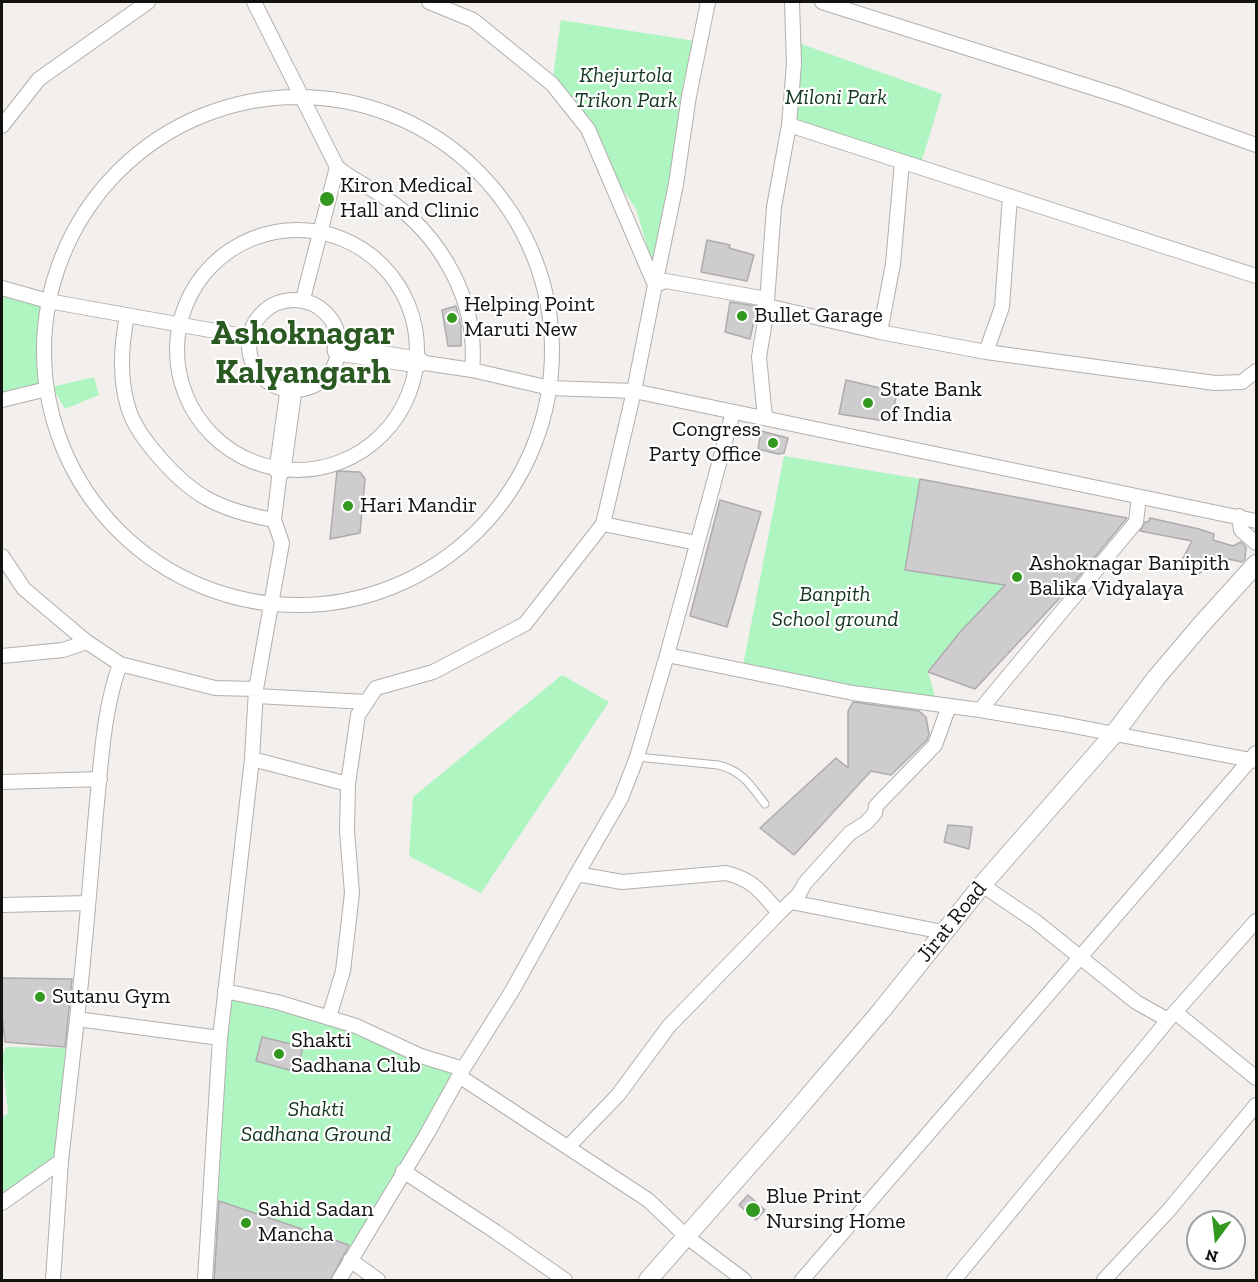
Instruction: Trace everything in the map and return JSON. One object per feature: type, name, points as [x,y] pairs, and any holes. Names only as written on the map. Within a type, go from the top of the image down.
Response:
[{"type":"main road","points":[[338,350],[418,362]]},
{"type":"main road","points":[[280,470],[291,390]]},
{"type":"main road","name":"Jirat Road","points":[[648,1281],[881,1011],[982,885],[1114,734],[1156,678],[1201,625],[1257,564]]},
{"type":"street","points":[[2,126],[39,80],[148,2]]},
{"type":"street","points":[[254,2],[337,167],[349,177],[384,197],[417,223],[442,253],[460,288],[469,318],[474,352],[472,370]]},
{"type":"street","points":[[429,2],[473,20],[552,84],[588,129],[655,285]]},
{"type":"street","points":[[328,1017],[343,971],[352,893],[347,831],[348,784],[358,715],[376,688],[433,672],[525,624],[603,524],[634,391],[676,184],[689,96],[708,2]]},
{"type":"street","points":[[765,418],[759,357],[767,306],[774,207],[789,125],[794,64],[792,2]]},
{"type":"street","points":[[822,2],[1108,93],[1257,144]]},
{"type":"street","points":[[301,97],[363,105],[411,124],[446,145],[471,164],[511,211],[538,266],[547,296],[552,327],[553,357],[550,388],[541,427],[522,472],[506,498],[466,542],[442,560],[417,575],[361,596],[312,603],[272,602],[242,597],[213,589],[176,572],[134,544],[93,500],[76,474],[53,418],[47,389],[44,345],[48,301],[63,253],[87,209],[119,170],[158,139],[203,115],[251,101],[301,97]]},
{"type":"street","points":[[789,125],[1257,276]]},
{"type":"street","points":[[880,332],[893,264],[902,162]]},
{"type":"street","points":[[303,299],[337,167]]},
{"type":"street","points":[[986,352],[1002,307],[1010,196]]},
{"type":"street","points":[[289,230],[320,232],[349,241],[374,257],[395,279],[410,306],[417,335],[418,362],[410,396],[394,423],[371,446],[343,462],[312,470],[280,470],[256,464],[234,453],[214,438],[198,419],[186,397],[178,374],[176,349],[179,325],[189,295],[207,270],[230,249],[258,236],[289,230]]},
{"type":"street","points":[[655,285],[666,281],[761,298],[767,306],[880,332],[986,352],[1215,382],[1242,382],[1257,371]]},
{"type":"street","points":[[2,288],[48,301],[249,338]]},
{"type":"street","points":[[303,299],[327,312],[340,335],[338,362],[321,382],[296,391],[270,384],[252,364],[249,338],[259,315],[279,302],[303,299]]},
{"type":"street","points":[[127,316],[122,341],[122,371],[128,408],[146,441],[171,472],[205,499],[241,514],[274,520]]},
{"type":"street","points":[[418,362],[472,370],[550,388],[634,391],[1257,521]]},
{"type":"street","points":[[2,400],[47,389]]},
{"type":"street","points":[[339,1281],[427,1134],[461,1072],[512,991],[621,798],[637,757],[667,655],[733,411]]},
{"type":"street","points":[[205,1281],[220,1038],[252,759],[256,693],[282,543],[274,520],[280,470]]},
{"type":"street","points":[[980,710],[1136,522],[1138,497]]},
{"type":"street","points":[[1239,516],[1241,530],[1257,543]]},
{"type":"street","points":[[603,524],[697,543]]},
{"type":"street","points":[[2,556],[24,589],[87,642],[120,664],[215,688],[367,702]]},
{"type":"street","points":[[2,656],[63,651],[87,642]]},
{"type":"street","points":[[667,655],[853,693],[980,710],[1255,758]]},
{"type":"street","points":[[53,1281],[61,1161],[87,932],[100,779],[108,706],[120,664]]},
{"type":"street","points":[[568,1147],[618,1095],[669,1026],[799,894],[805,883],[850,833],[866,823],[875,813],[876,806],[935,745],[949,706]]},
{"type":"street","points":[[802,1281],[1255,758]]},
{"type":"street","points":[[252,759],[348,784]]},
{"type":"street","points":[[2,782],[100,779]]},
{"type":"street","points":[[577,874],[622,882],[726,873],[755,885],[779,913]]},
{"type":"street","points":[[982,885],[1035,921],[1136,1002],[1171,1016],[1257,1078]]},
{"type":"street","points":[[791,902],[944,932]]},
{"type":"street","points":[[2,905],[88,903]]},
{"type":"street","points":[[954,1281],[1171,1016],[1257,921]]},
{"type":"street","points":[[225,991],[277,1002],[356,1026],[461,1072],[648,1200],[687,1237],[744,1281]]},
{"type":"street","points":[[77,1019],[220,1038]]},
{"type":"street","points":[[1104,1281],[1169,1210],[1257,1105]]},
{"type":"street","points":[[2,1203],[61,1161]]},
{"type":"street","points":[[403,1171],[565,1281]]},
{"type":"street","points":[[350,1260],[378,1281]]},
{"type":"lane","points":[[637,757],[730,768],[741,774],[765,804]]},
{"type":"green space","name":"Khejurtola Trikon Park","points":[[561,20],[695,41],[654,270],[636,209],[552,84]]},
{"type":"green space","name":"Miloni Park","points":[[793,41],[942,94],[920,167],[789,125]]},
{"type":"green space","points":[[2,288],[48,301],[44,341],[47,389],[2,400]]},
{"type":"green space","points":[[94,377],[99,395],[65,409],[52,387]]},
{"type":"green space","name":"Banpith School ground","points":[[784,456],[920,479],[905,569],[1005,585],[961,631],[928,672],[937,704],[742,671]]},
{"type":"green space","points":[[562,675],[609,702],[481,893],[409,856],[413,797]]},
{"type":"green space","name":"Shakti Sadhana Ground","points":[[225,991],[346,1023],[463,1069],[358,1248],[210,1198]]},
{"type":"green space","points":[[6,1047],[73,1048],[61,1161],[2,1203],[2,1118],[8,1113],[2,1055]]},
{"type":"building","points":[[707,240],[730,245],[729,248],[754,255],[747,281],[701,272]]},
{"type":"building","name":"Bullet Garage","points":[[730,302],[756,306],[750,339],[725,332]]},
{"type":"building","points":[[456,306],[461,326],[461,346],[448,346],[442,310]]},
{"type":"building","name":"State Bank of India","points":[[846,380],[897,392],[891,422],[839,414]]},
{"type":"building","name":"Congress Party Office","points":[[761,431],[788,438],[784,453],[778,454],[758,449]]},
{"type":"building","name":"Hari Mandir","points":[[337,471],[360,472],[365,479],[360,533],[330,539]]},
{"type":"building","name":"Ashoknagar Banipith Balika Vidyalaya","points":[[920,479],[1127,518],[1071,586],[975,689],[928,672],[961,631],[1005,585],[905,570]]},
{"type":"building","points":[[720,500],[761,512],[727,627],[690,616]]},
{"type":"building","points":[[1150,518],[1214,534],[1213,540],[1233,546],[1241,542],[1246,547],[1245,559],[1242,562],[1228,559],[1227,565],[1222,564],[1214,571],[1214,559],[1199,574],[1182,560],[1192,541],[1140,531]]},
{"type":"building","points":[[853,702],[919,711],[926,717],[929,734],[927,740],[891,775],[871,771],[794,855],[760,828],[836,758],[848,768],[848,711]]},
{"type":"building","points":[[948,825],[972,827],[969,849],[944,842]]},
{"type":"building","name":"Sutanu Gym","points":[[2,978],[72,979],[65,1047],[5,1042]]},
{"type":"building","name":"Shakti Sadhana Club","points":[[262,1037],[303,1047],[297,1072],[256,1061]]},
{"type":"building","points":[[748,1195],[765,1210],[756,1220],[739,1205]]},
{"type":"building","name":"Sahid Sadan Mancha","points":[[219,1201],[349,1245],[330,1281],[214,1281]]},
{"type":"place","name":"Kiron Medical Hall and Clinic","points":[[327,199]]},
{"type":"place","name":"Bullet Garage","points":[[742,316]]},
{"type":"place","name":"Helping Point Maruti New","points":[[452,318]]},
{"type":"place","name":"State Bank of India","points":[[868,403]]},
{"type":"place","name":"Congress Party Office","points":[[773,443]]},
{"type":"place","name":"Hari Mandir","points":[[348,506]]},
{"type":"place","name":"Ashoknagar Banipith Balika Vidyalaya","points":[[1017,577]]},
{"type":"place","name":"Sutanu Gym","points":[[40,997]]},
{"type":"place","name":"Shakti Sadhana Club","points":[[279,1054]]},
{"type":"place","name":"Blue Print Nursing Home","points":[[753,1210]]},
{"type":"place","name":"Sahid Sadan Mancha","points":[[246,1223]]},
{"type":"district","name":"Ashoknagar Kalyangarh","points":[[303,354]]}]
